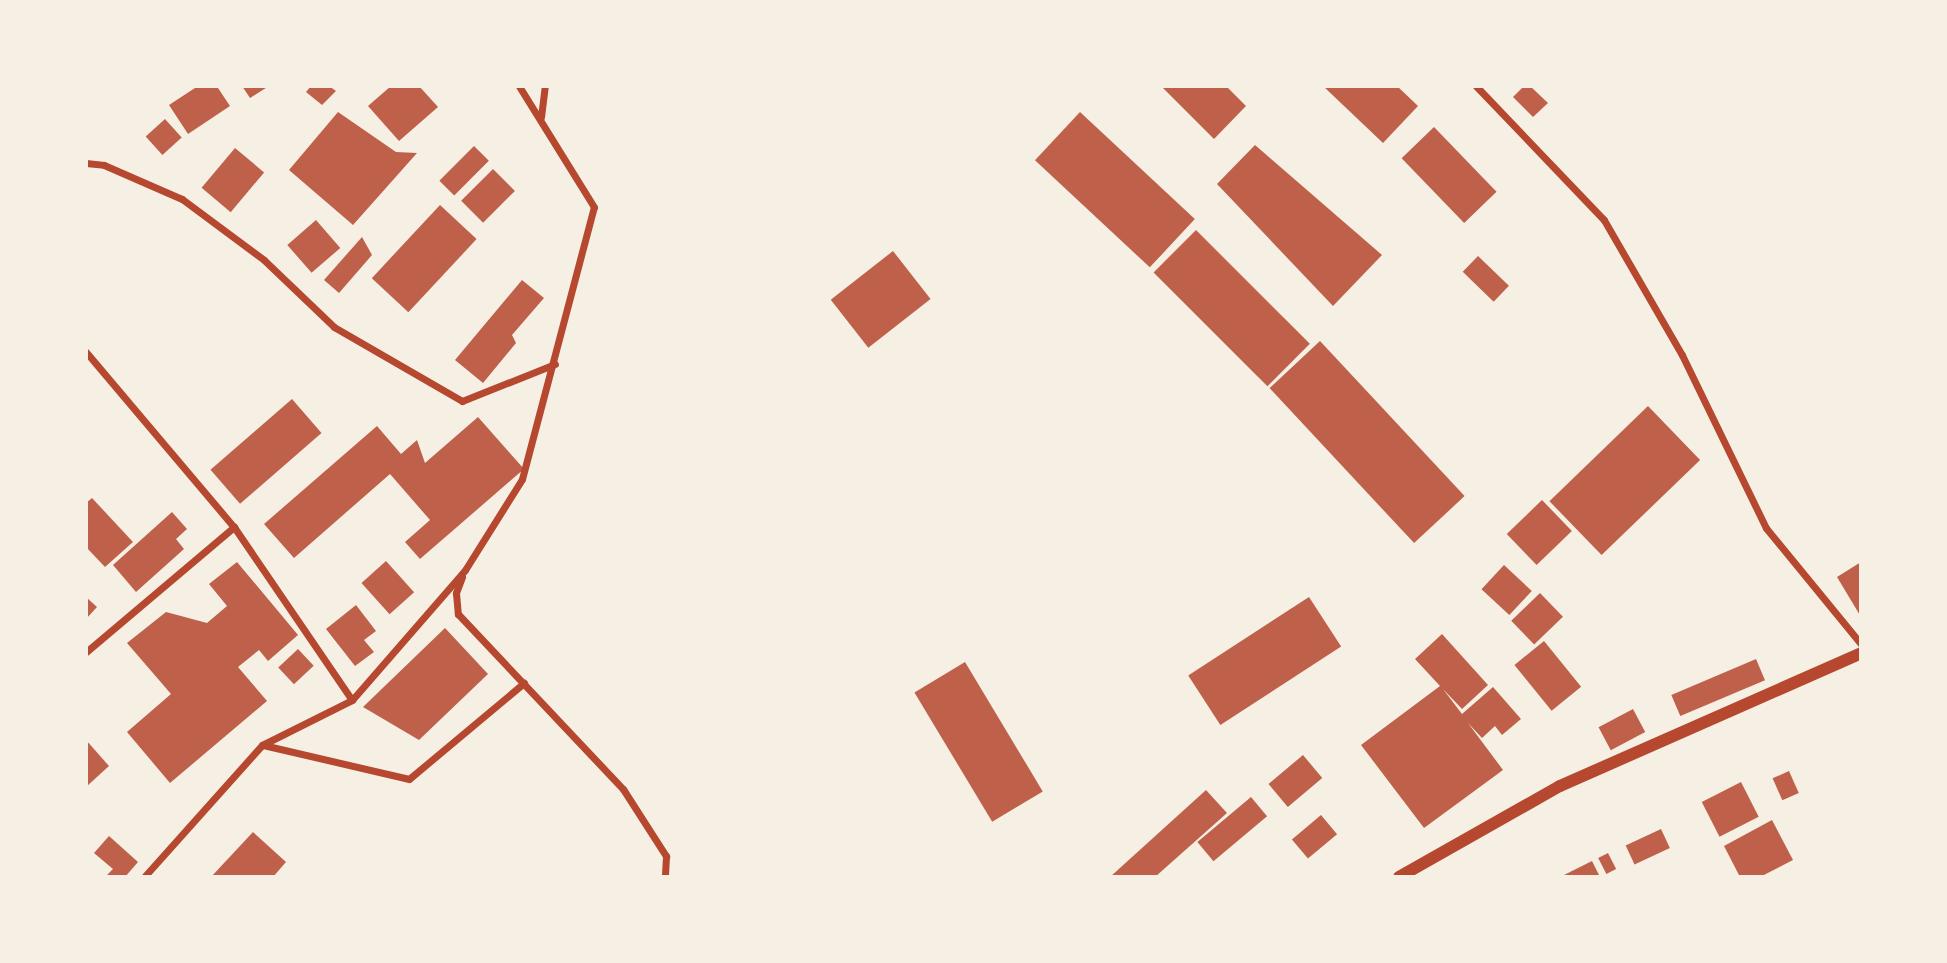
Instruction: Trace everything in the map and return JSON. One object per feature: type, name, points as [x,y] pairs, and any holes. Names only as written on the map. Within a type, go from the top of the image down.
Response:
[{"type":"street","points":[[144,877],[262,745],[352,700],[465,570],[522,478],[555,365],[594,207],[519,86]]},
{"type":"street","points":[[541,118],[545,86]]},
{"type":"street","points":[[1476,86],[1604,220],[1682,355],[1766,528],[1861,644]]},
{"type":"street","points":[[86,163],[104,165],[183,199],[264,260],[334,327],[462,401],[555,365]]},
{"type":"street","points":[[86,352],[234,527],[352,700]]},
{"type":"street","points":[[86,652],[234,527]]},
{"type":"street","points":[[465,570],[456,593],[458,614],[623,789],[666,856],[665,877]]},
{"type":"street","points":[[1399,877],[1560,786],[1861,653]]},
{"type":"street","points":[[262,745],[409,779],[524,683]]},
{"type":"building","points":[[198,86],[222,86],[218,88],[230,106],[188,134],[169,105]]},
{"type":"building","points":[[242,86],[269,86],[250,98]]},
{"type":"building","points":[[311,86],[329,86],[336,91],[322,105],[306,92]]},
{"type":"building","points":[[391,86],[419,86],[438,107],[399,141],[368,106]]},
{"type":"building","points":[[1161,86],[1226,86],[1246,106],[1214,139]]},
{"type":"building","points":[[1323,86],[1397,86],[1418,106],[1383,143]]},
{"type":"building","points":[[1524,86],[1530,86],[1548,103],[1533,117],[1513,97]]},
{"type":"building","points":[[338,112],[396,152],[417,153],[353,225],[289,170]]},
{"type":"building","points":[[1080,112],[1195,219],[1150,267],[1035,160]]},
{"type":"building","points":[[165,119],[182,138],[162,155],[146,136]]},
{"type":"building","points":[[1434,127],[1497,192],[1464,223],[1402,158]]},
{"type":"building","points":[[1255,145],[1382,255],[1333,306],[1217,184]]},
{"type":"building","points":[[474,146],[489,161],[454,195],[439,181]]},
{"type":"building","points":[[235,148],[264,172],[231,212],[202,188]]},
{"type":"building","points":[[493,169],[515,191],[483,223],[461,201]]},
{"type":"building","points":[[440,205],[477,239],[408,312],[372,278]]},
{"type":"building","points":[[316,220],[340,248],[312,273],[287,245]]},
{"type":"building","points":[[1196,230],[1310,344],[1267,386],[1154,272]]},
{"type":"building","points":[[362,237],[372,255],[339,293],[324,280]]},
{"type":"building","points":[[893,251],[931,299],[868,348],[831,300]]},
{"type":"building","points":[[1478,256],[1509,286],[1494,302],[1463,272]]},
{"type":"building","points":[[522,280],[544,298],[512,335],[516,343],[483,383],[455,360]]},
{"type":"building","points":[[1320,341],[1465,496],[1414,543],[1270,388]]},
{"type":"building","points":[[292,399],[322,433],[240,504],[210,470]]},
{"type":"building","points":[[1648,406],[1700,460],[1602,555],[1549,501]]},
{"type":"building","points":[[478,417],[524,469],[420,559],[405,542],[430,520],[390,474],[294,558],[264,524],[377,426],[401,454],[417,440],[425,463]]},
{"type":"building","points":[[92,498],[133,542],[105,567],[86,547],[86,503]]},
{"type":"building","points":[[1542,500],[1572,531],[1537,565],[1507,534]]},
{"type":"building","points":[[172,512],[187,529],[176,539],[184,549],[136,592],[113,565]]},
{"type":"building","points":[[386,561],[414,592],[390,614],[361,583]]},
{"type":"building","points":[[237,562],[298,635],[268,661],[259,650],[238,667],[267,701],[170,783],[127,732],[171,694],[127,643],[166,612],[207,623],[227,606],[209,584]]},
{"type":"building","points":[[1861,562],[1861,617],[1837,577]]},
{"type":"building","points":[[1504,565],[1532,591],[1509,615],[1481,589]]},
{"type":"building","points":[[1540,593],[1563,617],[1534,645],[1511,621]]},
{"type":"building","points":[[86,597],[97,607],[86,619]]},
{"type":"building","points":[[1309,597],[1341,646],[1220,725],[1188,675]]},
{"type":"building","points":[[356,605],[376,631],[364,640],[374,652],[355,666],[326,629]]},
{"type":"building","points":[[445,628],[488,674],[419,740],[363,707]]},
{"type":"building","points":[[1442,634],[1488,685],[1462,709],[1443,689],[1462,714],[1493,687],[1521,719],[1502,735],[1495,726],[1482,738],[1468,723],[1503,770],[1424,828],[1361,745],[1440,686],[1415,659]]},
{"type":"building","points":[[1544,641],[1581,687],[1552,711],[1514,665]]},
{"type":"building","points":[[298,649],[314,666],[294,684],[278,667]]},
{"type":"building","points":[[1756,659],[1765,680],[1680,716],[1671,695]]},
{"type":"building","points":[[965,662],[1043,791],[992,822],[914,692]]},
{"type":"building","points":[[1633,709],[1645,732],[1611,750],[1599,727]]},
{"type":"building","points":[[86,740],[109,766],[86,787]]},
{"type":"building","points":[[1303,755],[1322,778],[1288,807],[1269,784]]},
{"type":"building","points":[[1789,771],[1799,793],[1782,800],[1773,778]]},
{"type":"building","points":[[1741,782],[1759,817],[1720,837],[1702,802]]},
{"type":"building","points":[[1206,790],[1227,813],[1155,877],[1110,877]]},
{"type":"building","points":[[1251,797],[1267,816],[1213,861],[1197,842]]},
{"type":"building","points":[[1321,815],[1337,834],[1308,859],[1292,839]]},
{"type":"building","points":[[1772,820],[1793,860],[1760,877],[1740,877],[1724,846]]},
{"type":"building","points":[[1661,829],[1670,848],[1635,865],[1626,845]]},
{"type":"building","points":[[253,832],[286,862],[273,877],[211,877]]},
{"type":"building","points":[[109,836],[138,862],[125,877],[105,877],[113,869],[94,853]]},
{"type":"building","points":[[1608,853],[1616,869],[1606,874],[1598,858]]},
{"type":"building","points":[[1592,861],[1600,877],[1560,877]]}]
